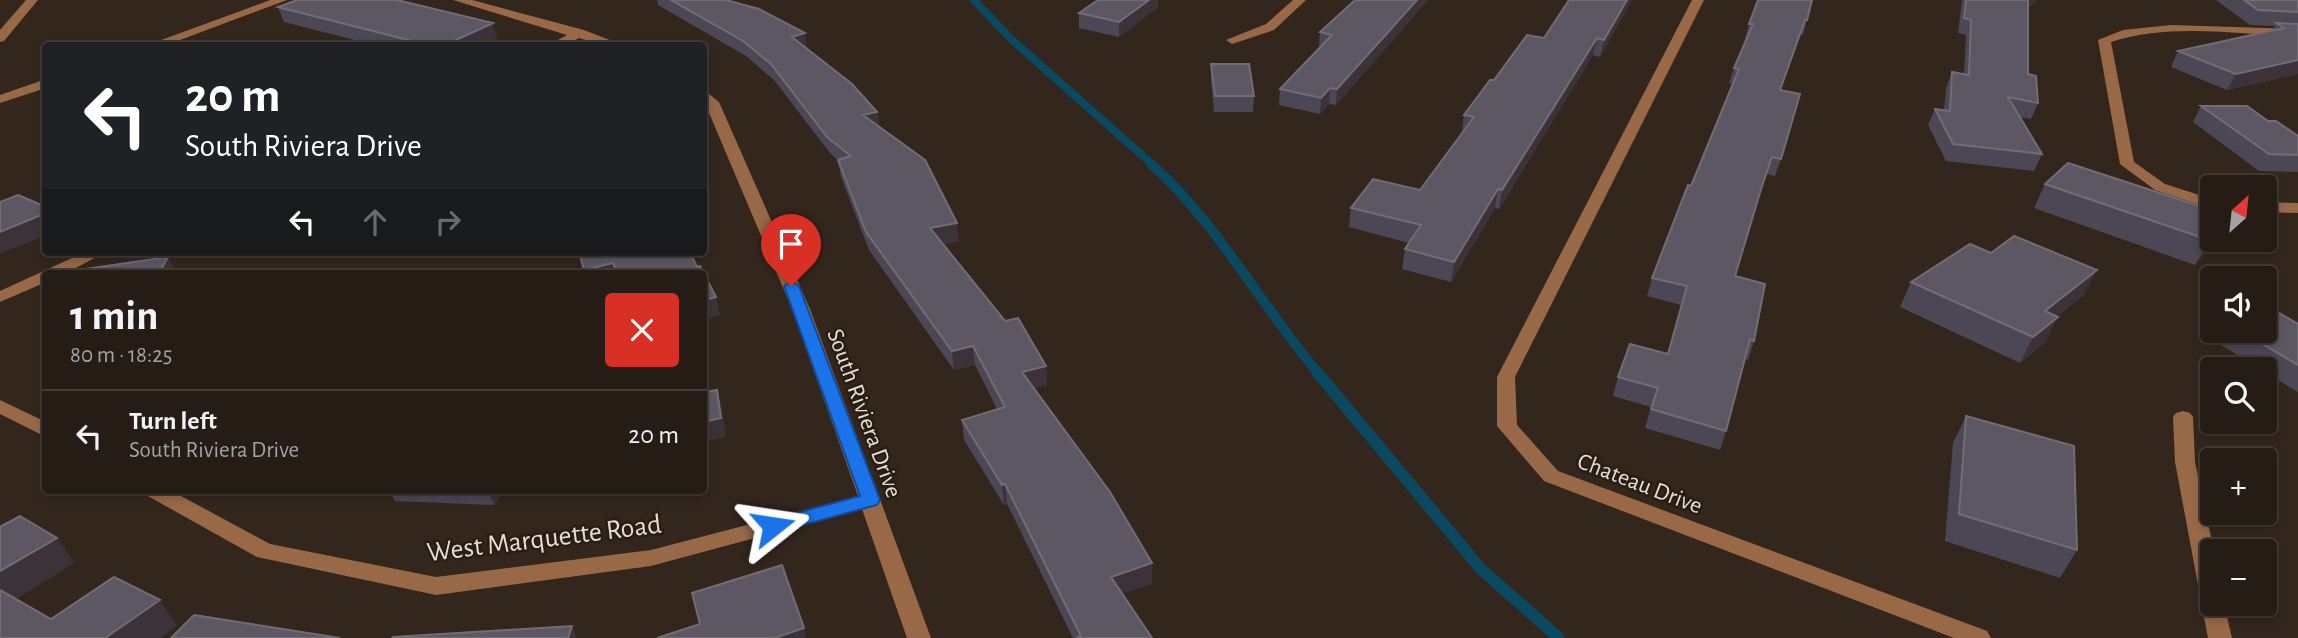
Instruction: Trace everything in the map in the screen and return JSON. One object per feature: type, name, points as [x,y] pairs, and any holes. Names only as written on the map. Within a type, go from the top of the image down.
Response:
[{"type":"street","points":[[0,38],[32,0]]},
{"type":"street","points":[[162,42],[281,0]]},
{"type":"street","points":[[459,0],[607,42]]},
{"type":"street","points":[[1232,40],[1269,27],[1300,0]]},
{"type":"street","name":"Chateau Drive","points":[[1698,0],[1506,377],[1507,426],[1551,476],[1979,638]]},
{"type":"street","points":[[2200,200],[2160,187],[2127,164],[2104,40],[2118,34],[2149,29],[2298,33]]},
{"type":"street","points":[[561,42],[580,33]]},
{"type":"street","points":[[0,80],[22,91]]},
{"type":"street","points":[[0,99],[42,84]]},
{"type":"street","name":"South Riviera Drive","points":[[707,97],[712,102],[801,309],[919,638]]},
{"type":"street","points":[[2277,207],[2298,208]]},
{"type":"street","points":[[59,270],[89,256]]},
{"type":"street","points":[[0,297],[42,278]]},
{"type":"street","points":[[0,406],[42,429]]},
{"type":"street","points":[[2183,417],[2185,462],[2200,539]]},
{"type":"street","name":"West Marquette Road","points":[[160,494],[265,551],[436,586],[651,558],[870,500]]},
{"type":"street","points":[[2215,616],[2220,638]]},
{"type":"building","points":[[297,0],[397,0],[493,23],[452,42],[416,42],[278,7]]},
{"type":"building","points":[[671,0],[726,0],[759,9],[805,33],[792,37],[852,84],[877,112],[863,115],[925,160],[957,223],[930,228],[1005,321],[1018,318],[1046,366],[1022,372],[1110,492],[1152,563],[1111,577],[1152,638],[1076,638],[1081,636],[1005,484],[1002,485],[962,420],[1005,407],[973,346],[952,351],[866,232],[838,160],[851,156],[827,137],[771,64],[743,41]]},
{"type":"building","points":[[1098,0],[1149,0],[1119,22],[1079,13]]},
{"type":"building","points":[[1355,0],[1417,0],[1337,89],[1330,88],[1321,98],[1280,89],[1332,35],[1320,32]]},
{"type":"building","points":[[1569,0],[1627,0],[1604,40],[1597,38],[1502,190],[1498,189],[1454,262],[1405,249],[1421,225],[1351,208],[1373,179],[1420,190],[1474,117],[1464,115],[1490,80],[1494,80],[1527,35],[1544,38]]},
{"type":"building","points":[[1758,0],[1812,0],[1780,90],[1800,94],[1781,159],[1772,157],[1735,276],[1765,284],[1754,341],[1750,339],[1726,431],[1651,409],[1658,388],[1618,377],[1630,344],[1668,354],[1687,286],[1652,278],[1688,185],[1691,186],[1739,69],[1734,68],[1753,24],[1749,24]]},
{"type":"building","points":[[1966,0],[2028,0],[2028,74],[2036,76],[2038,103],[2008,97],[2042,154],[1953,144],[1935,109],[1950,111],[1952,72],[1969,75],[1971,20],[1964,18]]},
{"type":"building","points":[[2244,0],[2298,0],[2298,12],[2258,10]]},
{"type":"building","points":[[2276,23],[2298,24],[2298,60],[2236,74],[2178,51],[2284,28]]},
{"type":"building","points":[[1211,64],[1249,64],[1254,96],[1215,96]]},
{"type":"building","points":[[2201,106],[2247,106],[2268,121],[2276,121],[2298,136],[2298,155],[2269,154]]},
{"type":"building","points":[[2068,163],[2200,206],[2200,237],[2045,184]]},
{"type":"building","points":[[18,195],[42,205],[42,215],[0,232],[0,202]]},
{"type":"building","points":[[2014,236],[2097,270],[2045,311],[2058,317],[2033,337],[1911,282],[1970,244],[1991,253]]},
{"type":"building","points":[[580,256],[692,256],[697,267],[700,266],[702,270],[616,270],[613,263],[584,270]]},
{"type":"building","points":[[168,257],[161,270],[86,269]]},
{"type":"building","points":[[707,280],[716,297],[707,299]]},
{"type":"building","points":[[2277,312],[2298,324],[2298,365],[2261,343],[2277,343]]},
{"type":"building","points":[[717,390],[721,418],[707,421],[707,392]]},
{"type":"building","points":[[1966,416],[2074,446],[2077,550],[1959,514]]},
{"type":"building","points":[[20,516],[57,538],[0,571],[0,527]]},
{"type":"building","points":[[782,565],[804,628],[775,638],[657,638],[700,624],[692,593]]},
{"type":"building","points":[[114,577],[160,600],[105,638],[0,638],[0,590],[51,619]]},
{"type":"building","points":[[194,615],[340,638],[171,638]]},
{"type":"building","points":[[572,626],[568,638],[392,638],[393,637]]},
{"type":"waterway","points":[[974,0],[1010,38],[1153,165]]},
{"type":"waterway","points":[[1151,164],[1197,211],[1319,374]]},
{"type":"waterway","points":[[1317,372],[1480,568],[1559,638]]},
{"type":"route","points":[[773,526],[870,500],[791,286]]}]
